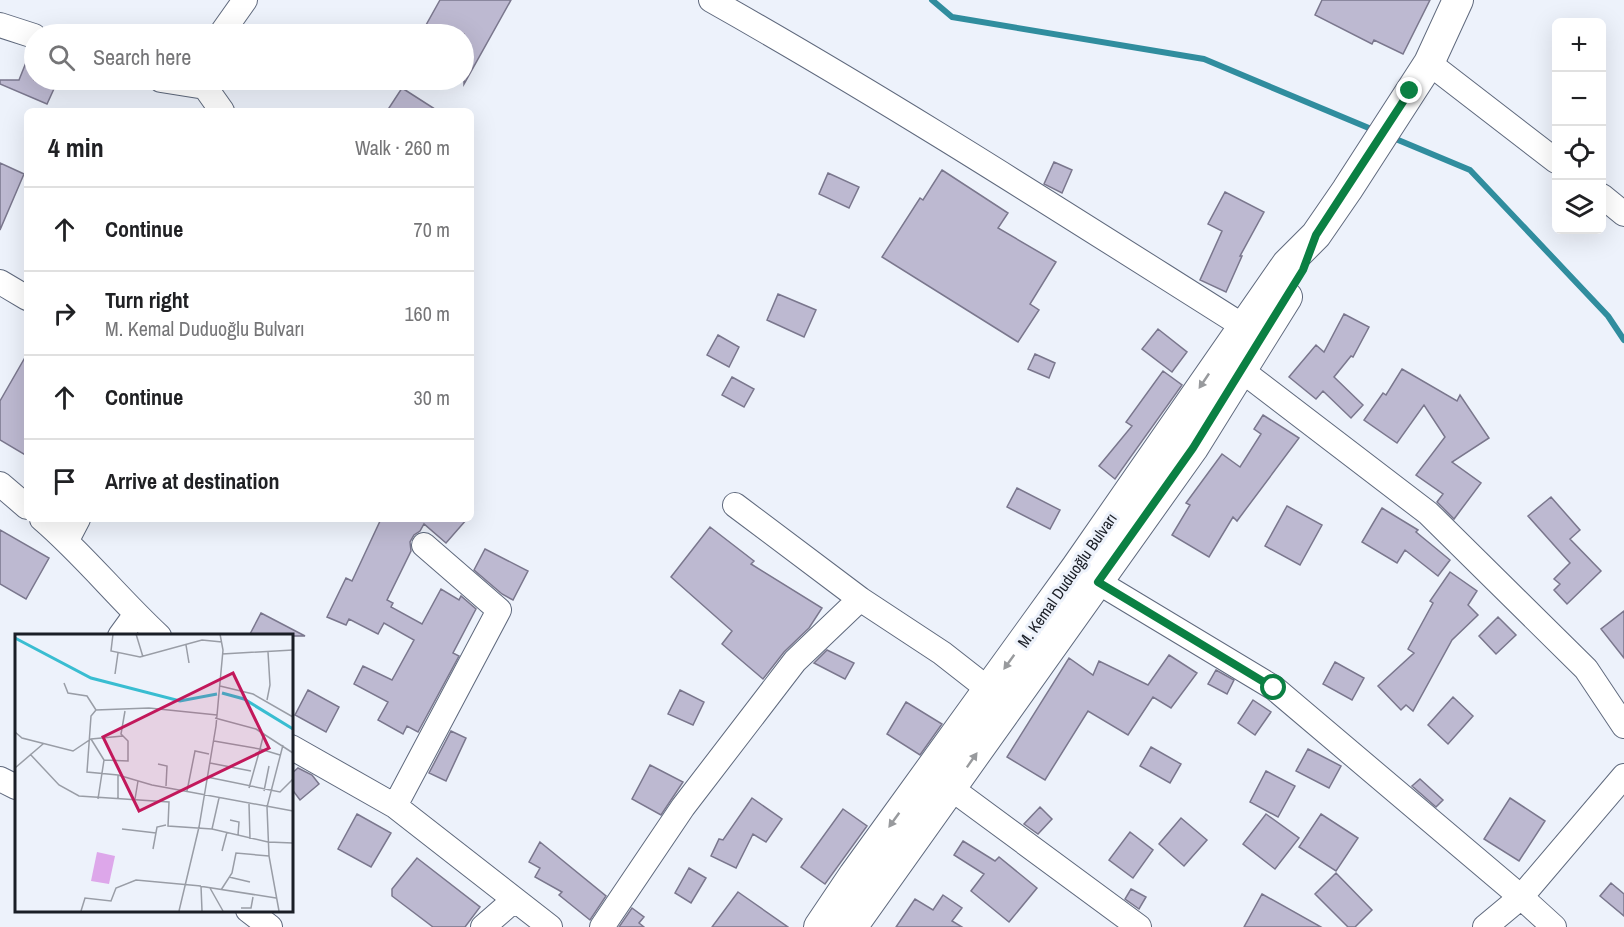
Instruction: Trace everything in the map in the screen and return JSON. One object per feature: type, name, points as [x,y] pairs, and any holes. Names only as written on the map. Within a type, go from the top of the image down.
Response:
[{"type":"street","points":[[228,24],[245,0]]},
{"type":"street","points":[[711,0],[806,54],[998,171],[1252,332]]},
{"type":"street","name":"M. Kemal Duduoğlu Bulvarı","points":[[819,927],[1076,568],[1252,332],[1303,270],[1316,235],[1429,63],[1458,0]]},
{"type":"street","points":[[0,25],[24,33]]},
{"type":"street","points":[[1429,63],[1552,157]]},
{"type":"street","points":[[209,90],[220,108]]},
{"type":"street","points":[[1606,199],[1624,214]]},
{"type":"street","points":[[0,282],[24,296]]},
{"type":"street","points":[[1231,363],[1428,513],[1586,669],[1624,726]]},
{"type":"street","name":"M. Kemal Duduoğlu Bulvarı","points":[[858,925],[1193,448],[1231,363]]},
{"type":"street","points":[[0,484],[24,504]]},
{"type":"street","points":[[735,505],[860,599],[942,653],[988,689]]},
{"type":"street","points":[[46,522],[67,540],[157,634]]},
{"type":"street","points":[[67,540],[76,522]]},
{"type":"street","points":[[395,806],[499,610],[424,545]]},
{"type":"street","points":[[1098,582],[1274,688],[1554,927]]},
{"type":"street","points":[[602,927],[683,807],[795,661],[860,599]]},
{"type":"street","points":[[121,634],[136,614]]},
{"type":"street","points":[[292,748],[395,806],[550,927]]},
{"type":"street","points":[[1485,927],[1521,897],[1624,776]]},
{"type":"street","points":[[952,789],[1138,927]]},
{"type":"street","points":[[483,927],[514,900]]},
{"type":"street","points":[[251,912],[270,927]]},
{"type":"building","points":[[440,0],[511,0],[474,66],[474,24],[427,24]]},
{"type":"building","points":[[1322,0],[1430,0],[1403,54],[1374,40],[1372,44],[1315,15]]},
{"type":"building","points":[[24,68],[24,90],[53,90],[47,104],[0,84],[0,80],[19,80]]},
{"type":"building","points":[[401,90],[405,90],[433,108],[389,108]]},
{"type":"building","points":[[1054,162],[1072,170],[1062,193],[1044,184]]},
{"type":"building","points":[[0,163],[24,174],[0,230]]},
{"type":"building","points":[[942,170],[1008,213],[998,228],[1056,262],[1030,304],[1039,310],[1018,342],[882,257],[920,198],[923,200]]},
{"type":"building","points":[[828,173],[859,187],[849,208],[819,194]]},
{"type":"building","points":[[1225,192],[1264,212],[1240,256],[1242,256],[1226,292],[1200,280],[1222,231],[1208,224]]},
{"type":"building","points":[[778,294],[816,310],[804,337],[767,320]]},
{"type":"building","points":[[1344,314],[1369,327],[1353,357],[1351,356],[1334,377],[1363,405],[1351,418],[1323,391],[1316,399],[1289,377],[1316,345],[1324,352]]},
{"type":"building","points":[[1158,329],[1187,352],[1172,372],[1142,349]]},
{"type":"building","points":[[718,335],[739,347],[729,367],[707,355]]},
{"type":"building","points":[[1035,354],[1055,363],[1049,378],[1028,369]]},
{"type":"building","points":[[24,359],[24,454],[0,440],[0,401]]},
{"type":"building","points":[[1402,369],[1457,401],[1460,395],[1489,438],[1452,462],[1481,483],[1454,519],[1437,502],[1443,494],[1416,475],[1445,437],[1424,405],[1397,443],[1364,420],[1383,393],[1386,395]]},
{"type":"building","points":[[1163,371],[1182,385],[1115,479],[1099,466],[1132,426],[1126,422]]},
{"type":"building","points":[[732,377],[754,389],[744,407],[722,395]]},
{"type":"building","points":[[1263,415],[1299,438],[1237,521],[1233,517],[1209,557],[1172,535],[1190,505],[1186,503],[1222,454],[1240,467],[1261,434],[1254,429]]},
{"type":"building","points":[[1017,488],[1060,510],[1050,529],[1007,507]]},
{"type":"building","points":[[1551,497],[1580,530],[1570,539],[1601,571],[1567,604],[1554,590],[1560,584],[1554,579],[1570,563],[1528,516]]},
{"type":"building","points":[[1287,506],[1322,525],[1300,565],[1265,546]]},
{"type":"building","points":[[1382,508],[1418,530],[1416,532],[1450,560],[1438,576],[1405,550],[1397,563],[1362,542]]},
{"type":"building","points":[[380,522],[464,522],[446,543],[424,524],[410,542],[411,551],[387,600],[393,603],[391,607],[422,624],[441,589],[459,600],[461,596],[476,609],[453,653],[459,656],[418,732],[407,726],[403,734],[378,720],[388,702],[354,684],[363,666],[392,680],[414,640],[384,623],[378,634],[349,619],[346,625],[327,617],[346,578],[352,581]]},
{"type":"building","points":[[710,527],[754,561],[751,564],[822,608],[809,628],[784,652],[763,679],[722,644],[732,631],[671,577]]},
{"type":"building","points":[[0,530],[49,558],[26,599],[0,584]]},
{"type":"building","points":[[485,549],[528,571],[513,600],[502,594],[474,570]]},
{"type":"building","points":[[1450,572],[1477,591],[1468,605],[1478,615],[1452,640],[1413,711],[1406,705],[1401,710],[1378,686],[1414,653],[1408,649],[1433,603],[1430,601]]},
{"type":"building","points":[[1624,611],[1624,658],[1601,629]]},
{"type":"building","points":[[261,613],[305,636],[292,636],[292,634],[250,634]]},
{"type":"building","points":[[1498,617],[1516,635],[1496,654],[1479,636]]},
{"type":"building","points":[[827,650],[854,663],[845,679],[814,663]]},
{"type":"building","points":[[1169,655],[1197,673],[1171,708],[1153,697],[1128,735],[1088,711],[1045,780],[1007,757],[1069,658],[1093,675],[1099,661],[1148,685]]},
{"type":"building","points":[[1335,662],[1364,678],[1352,700],[1323,684]]},
{"type":"building","points":[[1216,670],[1234,680],[1227,694],[1208,684]]},
{"type":"building","points":[[308,690],[339,707],[326,732],[295,715]]},
{"type":"building","points":[[680,690],[704,702],[693,725],[668,714]]},
{"type":"building","points":[[1453,697],[1473,716],[1448,744],[1428,725]]},
{"type":"building","points":[[1253,700],[1271,712],[1255,735],[1238,723]]},
{"type":"building","points":[[906,702],[942,724],[920,755],[887,734]]},
{"type":"building","points":[[451,731],[466,738],[446,781],[429,773]]},
{"type":"building","points":[[1151,747],[1181,764],[1170,783],[1140,766]]},
{"type":"building","points":[[1308,749],[1341,766],[1329,788],[1296,771]]},
{"type":"building","points":[[650,765],[683,782],[661,815],[632,799]]},
{"type":"building","points":[[298,768],[312,775],[319,784],[300,800],[292,789],[292,773]]},
{"type":"building","points":[[1266,771],[1295,786],[1278,817],[1250,802]]},
{"type":"building","points":[[1420,779],[1443,800],[1436,807],[1412,786]]},
{"type":"building","points":[[752,798],[782,819],[766,842],[753,834],[736,868],[711,856],[719,839],[723,840]]},
{"type":"building","points":[[1510,798],[1545,821],[1519,861],[1484,839]]},
{"type":"building","points":[[1040,807],[1052,819],[1038,834],[1024,824]]},
{"type":"building","points":[[843,809],[867,826],[825,884],[801,867]]},
{"type":"building","points":[[357,814],[391,833],[371,867],[338,849]]},
{"type":"building","points":[[1266,814],[1299,838],[1275,869],[1243,844]]},
{"type":"building","points":[[1321,814],[1358,838],[1336,871],[1299,847]]},
{"type":"building","points":[[1181,818],[1207,840],[1184,866],[1159,844]]},
{"type":"building","points":[[1130,832],[1153,850],[1133,878],[1109,860]]},
{"type":"building","points":[[963,841],[995,861],[999,857],[1037,888],[1009,922],[971,891],[984,874],[954,855]]},
{"type":"building","points":[[540,842],[606,896],[590,920],[559,895],[562,892],[535,877],[540,868],[529,862]]},
{"type":"building","points":[[417,858],[480,907],[465,927],[433,927],[392,896],[392,889]]},
{"type":"building","points":[[689,868],[706,878],[691,903],[675,893]]},
{"type":"building","points":[[1336,873],[1372,910],[1355,927],[1348,927],[1315,894]]},
{"type":"building","points":[[1611,883],[1624,894],[1624,916],[1600,896]]},
{"type":"building","points":[[1131,889],[1146,897],[1139,909],[1125,899]]},
{"type":"building","points":[[738,892],[788,927],[712,927]]},
{"type":"building","points":[[1262,894],[1321,927],[1244,927]]},
{"type":"building","points":[[943,895],[962,908],[952,921],[962,927],[896,927],[915,899],[933,910]]},
{"type":"building","points":[[632,908],[644,917],[639,923],[644,927],[619,927]]},
{"type":"waterway","points":[[932,0],[952,17],[1204,59],[1376,131]]},
{"type":"waterway","points":[[1391,137],[1470,170],[1608,316],[1624,340]]},
{"type":"route","points":[[1274,688],[1098,582],[1193,448],[1303,270],[1316,235],[1410,91]]}]
